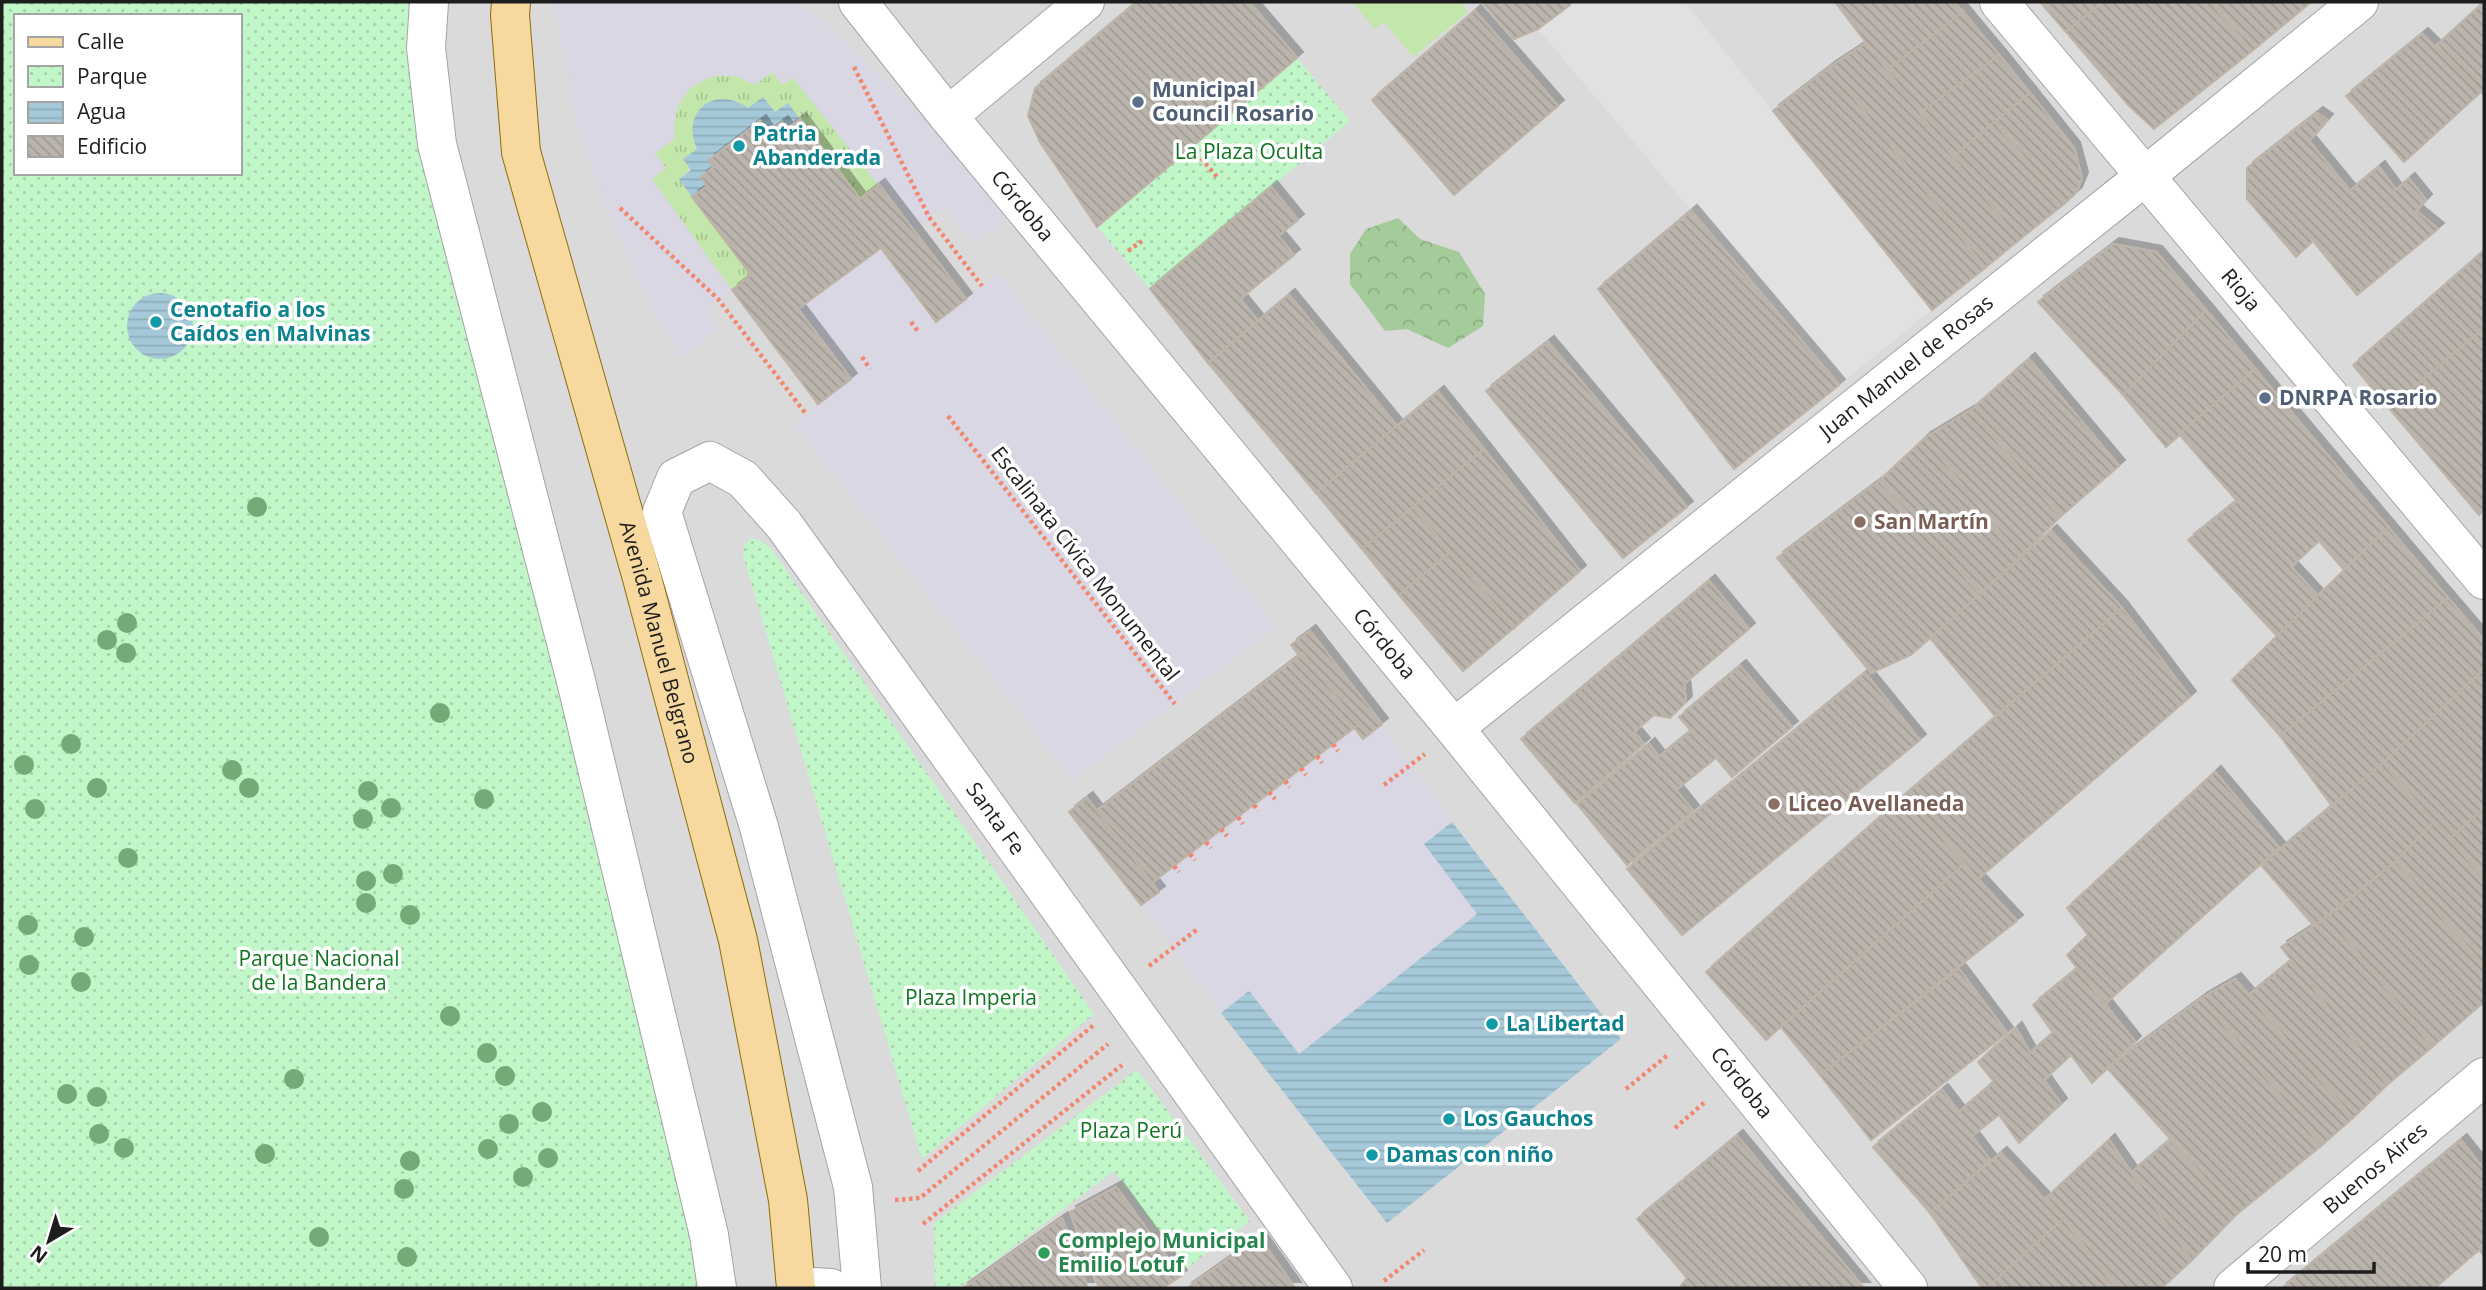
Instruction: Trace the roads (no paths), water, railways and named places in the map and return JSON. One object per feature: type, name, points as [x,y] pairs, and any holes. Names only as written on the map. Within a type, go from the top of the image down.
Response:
[{"type":"main road","name":"Avenida Manuel Belgrano","points":[[511,2],[521,152],[642,578],[738,940],[788,1200],[808,1287]]},
{"type":"street","points":[[429,2],[426,48],[437,144],[576,681],[709,1235],[717,1288]]},
{"type":"street","name":"Córdoba","points":[[858,2],[948,116],[1454,729],[1908,1288]]},
{"type":"street","points":[[948,116],[1086,2]]},
{"type":"street","name":"Rioja","points":[[1998,2],[2484,580]]},
{"type":"street","name":"Juan Manuel de Rosas","points":[[1454,729],[2144,177],[2358,2]]},
{"type":"street","name":"Santa Fe","points":[[674,551],[662,512],[676,478],[710,461],[743,479],[784,525],[1333,1288]]},
{"type":"street","name":"Avenida Manuel Belgrano","points":[[674,551],[760,827],[853,1187],[862,1288]]},
{"type":"street","name":"Buenos Aires","points":[[2233,1288],[2484,1077]]},
{"type":"water","points":[[763,97],[775,112],[788,103],[800,119],[787,128],[782,122],[768,132],[759,122],[709,160],[713,167],[701,177],[707,186],[692,197],[679,179],[691,170],[683,159],[697,149],[693,124],[697,113],[713,101],[736,101],[748,108]]},
{"type":"water","points":[[160,293],[173,296],[183,303],[190,313],[193,326],[190,339],[183,349],[173,356],[160,359],[147,356],[137,349],[130,339],[127,326],[130,313],[137,303],[147,296]]},
{"type":"water","points":[[1452,822],[1621,1039],[1387,1223],[1221,1013],[1249,991],[1299,1054],[1477,914],[1424,844]]},
{"type":"place","name":"Municipal Council Rosario","points":[[1138,102]]},
{"type":"place","name":"Patria Abanderada","points":[[739,146]]},
{"type":"place","name":"Cenotafio a los Caídos en Malvinas","points":[[156,322]]},
{"type":"place","name":"DNRPA Rosario","points":[[2265,398]]},
{"type":"place","name":"San Martín","points":[[1860,522]]},
{"type":"place","name":"Liceo Avellaneda","points":[[1774,804]]},
{"type":"place","name":"La Libertad","points":[[1492,1024]]},
{"type":"place","name":"Los Gauchos","points":[[1449,1119]]},
{"type":"place","name":"Damas con niño","points":[[1372,1155]]},
{"type":"place","name":"Complejo Municipal Emilio Lotuf","points":[[1044,1253]]},
{"type":"park label","name":"La Plaza Oculta","points":[[1249,152]]},
{"type":"park label","name":"Parque Nacional de la Bandera","points":[[319,971]]},
{"type":"park label","name":"Plaza Imperia","points":[[971,998]]},
{"type":"park label","name":"Plaza Perú","points":[[1131,1131]]}]
